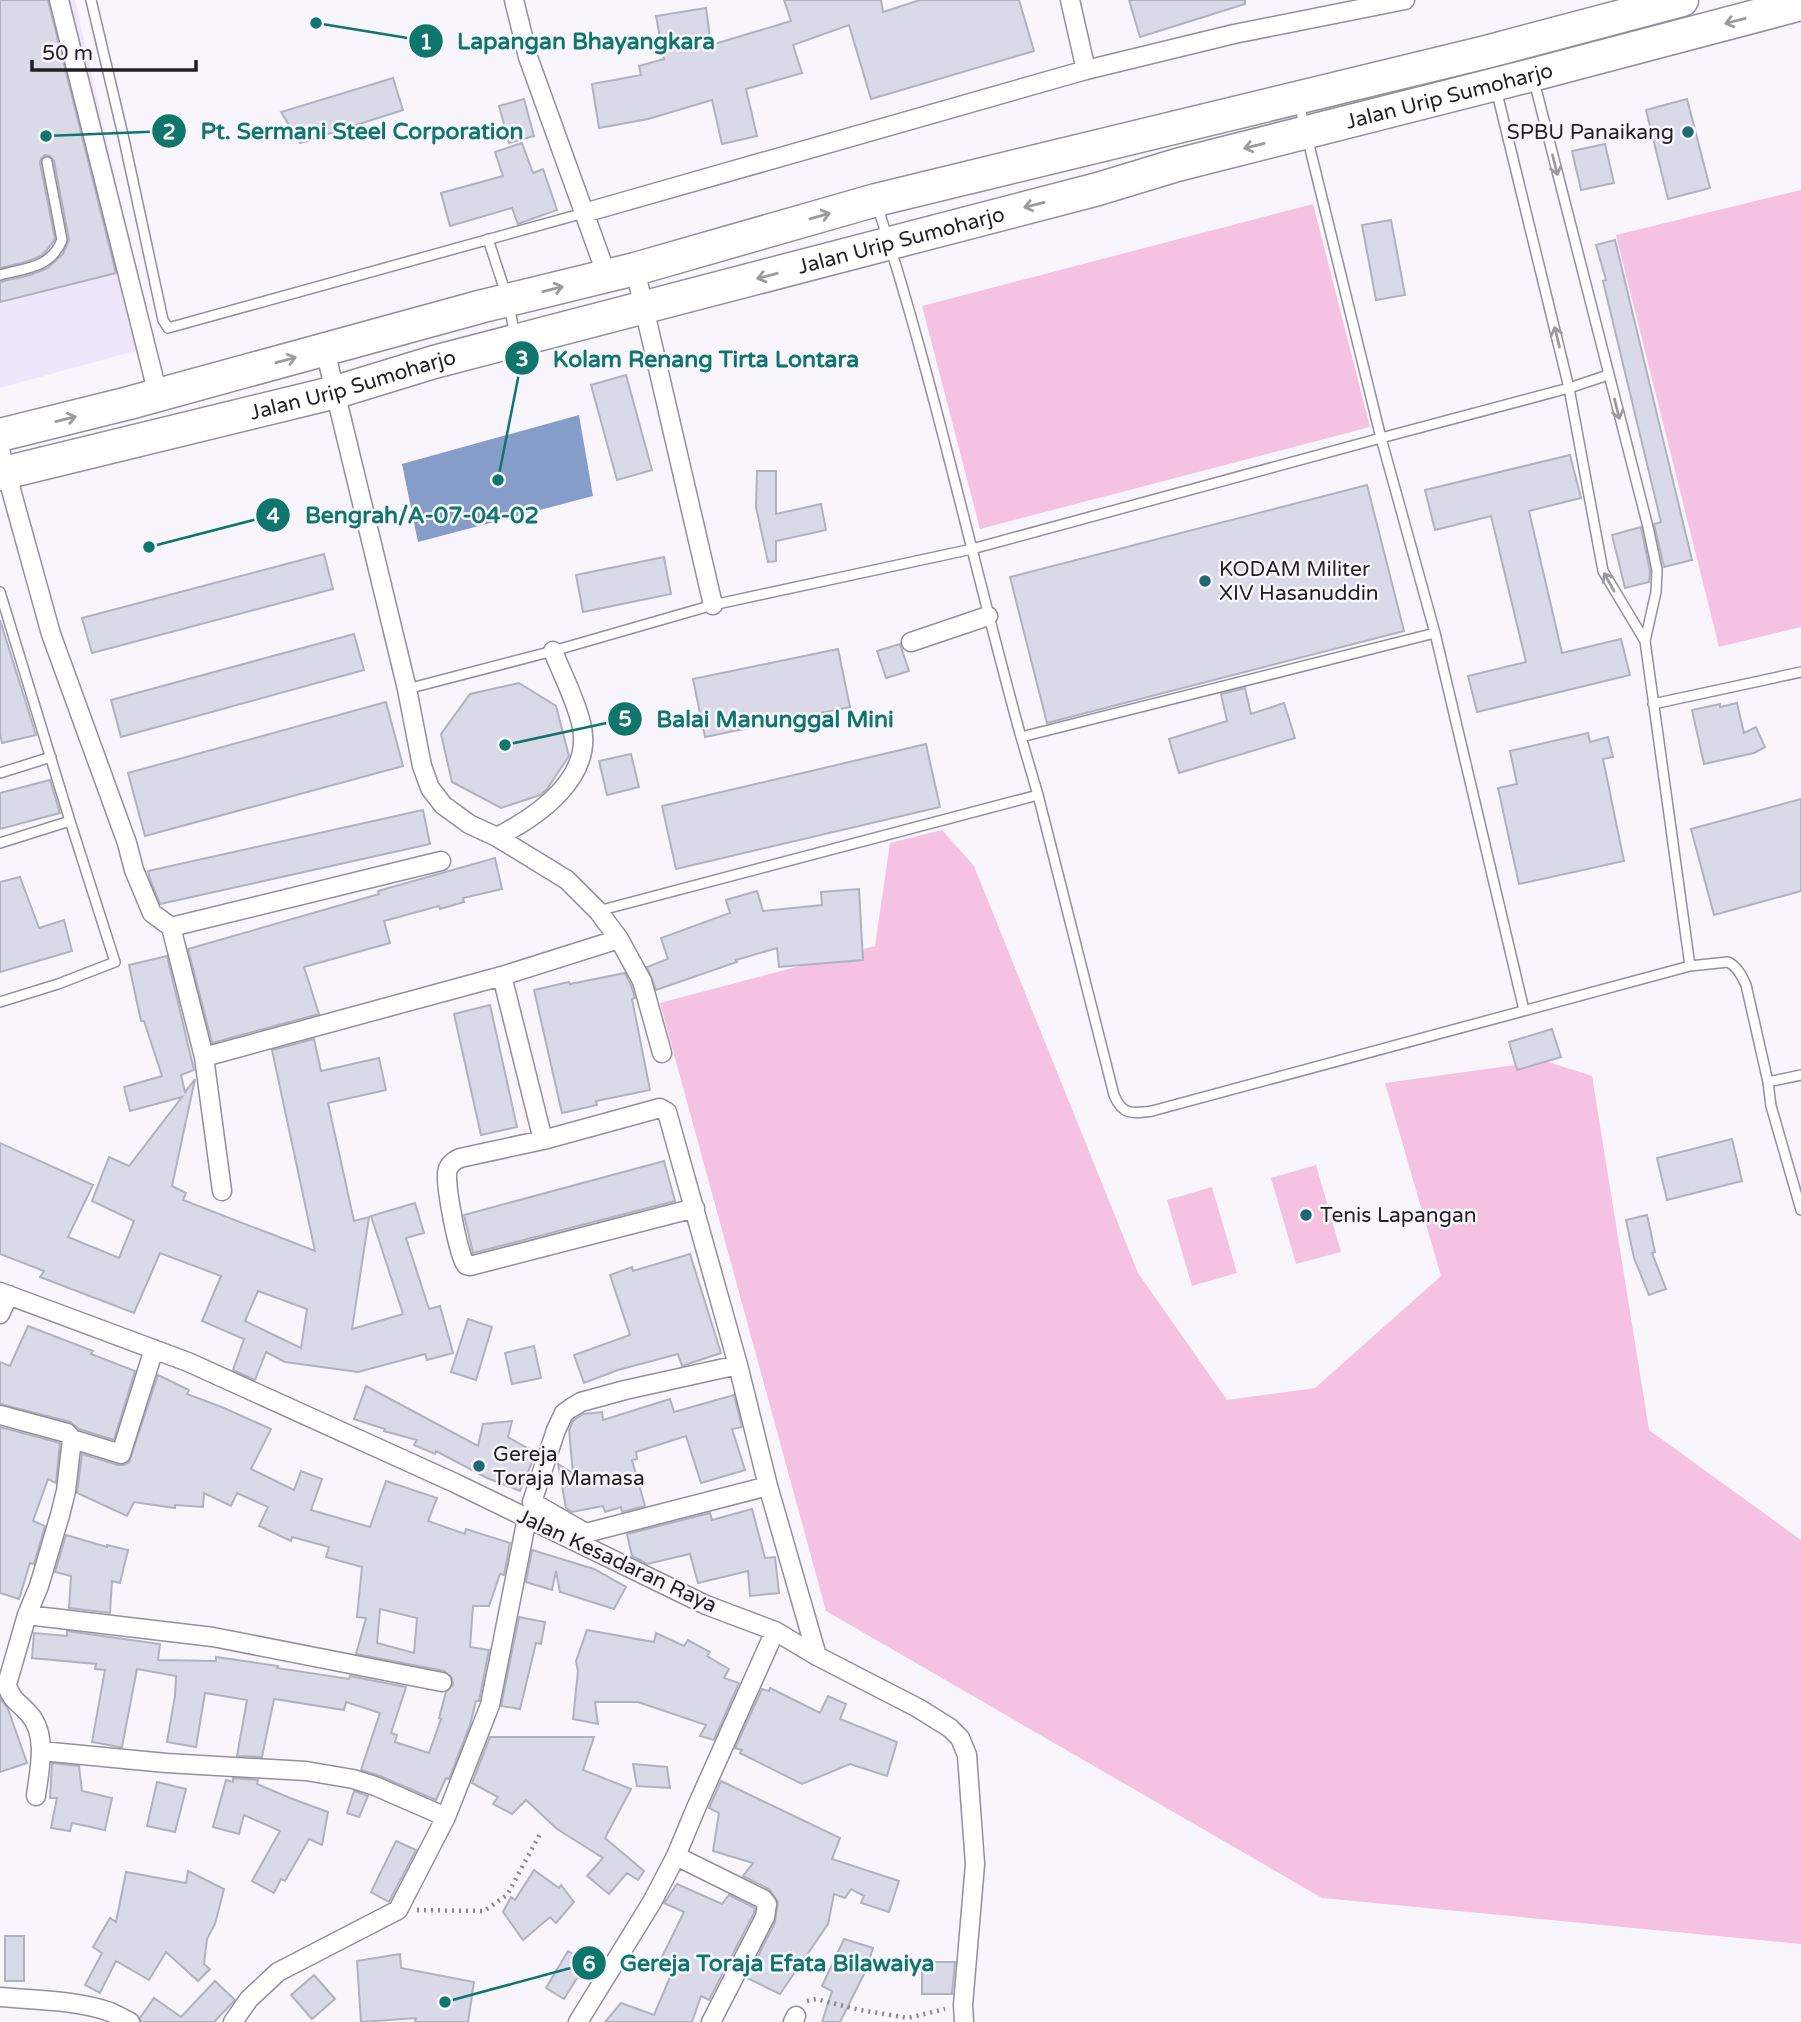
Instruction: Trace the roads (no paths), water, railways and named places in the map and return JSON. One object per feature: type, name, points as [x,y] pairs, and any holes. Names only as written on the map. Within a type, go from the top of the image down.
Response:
[{"type":"highway","name":"Jalan Urip Sumoharjo","points":[[0,435],[508,300],[621,273],[876,200],[1523,43],[1682,0]]},
{"type":"highway","name":"Jalan Urip Sumoharjo","points":[[2,466],[337,392],[434,362],[1177,165],[1801,4]]},
{"type":"highway","points":[[1087,148],[1098,188]]},
{"type":"street","points":[[59,0],[158,395]]},
{"type":"street","points":[[514,0],[528,57],[584,213],[643,308],[713,604]]},
{"type":"street","points":[[1070,0],[1086,69]]},
{"type":"street","points":[[584,213],[1086,69],[1234,34],[1405,0]]},
{"type":"street","points":[[1523,43],[1532,75]]},
{"type":"street","points":[[1486,52],[1495,84]]},
{"type":"street","points":[[325,350],[407,689],[422,766],[430,788],[443,805],[469,824],[497,837],[568,880],[598,911],[619,939],[642,981],[662,1054]]},
{"type":"street","points":[[2,466],[51,634],[127,843],[134,870],[152,914],[171,927],[204,1057],[222,1191]]},
{"type":"street","points":[[911,642],[988,617]]},
{"type":"street","points":[[497,837],[519,826],[554,799],[578,763],[583,746],[582,724],[553,651]]},
{"type":"street","points":[[171,927],[441,861]]},
{"type":"street","points":[[204,1057],[502,976],[619,939]]},
{"type":"street","points":[[502,976],[543,1140]]},
{"type":"street","points":[[695,1208],[470,1266],[466,1265],[462,1258],[447,1172],[451,1162],[460,1158],[543,1140],[660,1108],[667,1112],[695,1208],[738,1365],[768,1486],[817,1656]]},
{"type":"street","points":[[0,1314],[4,1293]]},
{"type":"street","name":"Jalan Kesadaran Raya","points":[[4,1293],[188,1362],[337,1429],[706,1605],[775,1631],[950,1728],[964,1745],[967,1755],[975,1864],[964,2014]]},
{"type":"street","points":[[0,1415],[66,1433],[72,1439],[121,1454],[154,1349]]},
{"type":"street","points":[[738,1365],[580,1402],[565,1413],[556,1430],[532,1502],[586,1533],[768,1486]]},
{"type":"street","points":[[37,1796],[41,1751],[37,1726],[31,1715],[14,1701],[7,1684],[60,1515],[66,1491],[72,1439]]},
{"type":"street","points":[[233,2022],[249,1999],[278,1972],[398,1910],[446,1817],[490,1705],[527,1518]]},
{"type":"street","points":[[27,1615],[213,1637],[442,1682]]},
{"type":"street","points":[[578,2022],[652,1902],[676,1856],[775,1631]]},
{"type":"street","points":[[41,1751],[166,1763],[306,1771],[353,1779],[375,1786],[446,1817]]},
{"type":"street","points":[[676,1856],[763,1899],[767,1904],[765,1917],[711,2022]]},
{"type":"street","points":[[0,1997],[96,2008],[130,2022]]},
{"type":"lane","points":[[91,0],[163,320],[168,328],[584,213]]},
{"type":"lane","points":[[1532,75],[1657,570],[1656,592],[1645,641],[1690,966]]},
{"type":"lane","points":[[1495,84],[1569,388],[1603,571],[1645,641]]},
{"type":"lane","points":[[1297,97],[1381,438],[1435,633],[1524,1010]]},
{"type":"lane","points":[[0,275],[44,263],[57,251],[62,240],[47,162]]},
{"type":"lane","points":[[876,200],[950,459],[988,617],[1038,795],[1118,1104],[1125,1111],[1152,1111],[1690,966],[1728,962],[1733,964],[1746,985],[1772,1106],[1801,1210]]},
{"type":"lane","points":[[488,239],[508,300],[516,341]]},
{"type":"lane","points":[[407,689],[553,651],[713,604],[972,549],[1569,388],[1608,375]]},
{"type":"lane","points":[[0,592],[115,962],[0,1002]]},
{"type":"lane","points":[[1021,737],[1435,633]]},
{"type":"lane","points":[[1653,704],[1801,672]]},
{"type":"lane","points":[[0,773],[51,757]]},
{"type":"lane","points":[[598,911],[1038,795]]},
{"type":"lane","points":[[0,843],[70,821]]},
{"type":"lane","points":[[1768,1082],[1801,1075]]},
{"type":"water","points":[[579,415],[593,496],[418,542],[402,464]]},
{"type":"place","name":"Lapangan Bhayangkara","points":[[316,23]]},
{"type":"place","name":"SPBU Panaikang","points":[[1688,132]]},
{"type":"place","name":"Pt. Sermani Steel Corporation","points":[[46,136]]},
{"type":"place","name":"Kolam Renang Tirta Lontara","points":[[498,480]]},
{"type":"place","name":"Bengrah/A-07-04-02","points":[[149,547]]},
{"type":"place","name":"KODAM Militer XIV Hasanuddin","points":[[1205,581]]},
{"type":"place","name":"Balai Manunggal Mini","points":[[505,745]]},
{"type":"place","name":"Tenis Lapangan","points":[[1306,1215]]},
{"type":"place","name":"Gereja Toraja Mamasa","points":[[479,1466]]},
{"type":"place","name":"Gereja Toraja Efata Bilawaiya","points":[[445,2002]]}]
